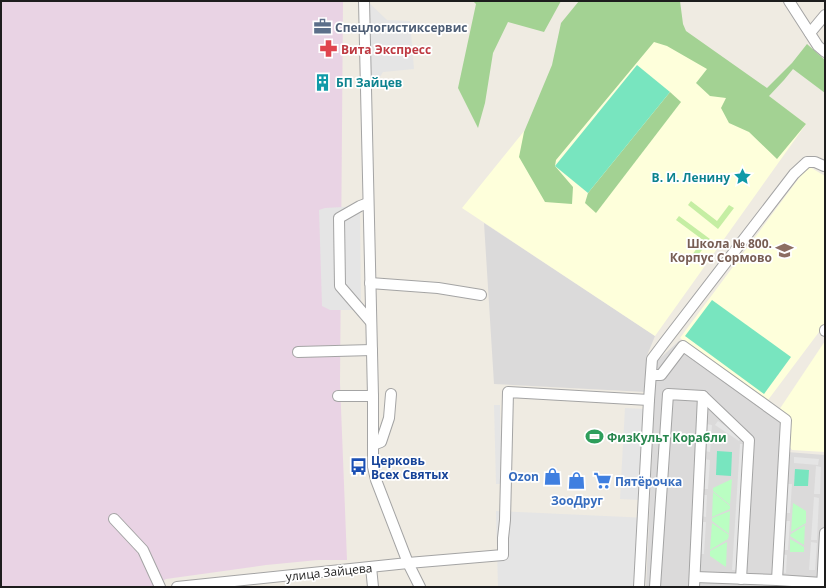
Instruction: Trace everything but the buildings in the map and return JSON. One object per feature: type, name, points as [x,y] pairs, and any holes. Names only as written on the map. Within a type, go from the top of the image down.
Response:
[{"type":"street","points":[[364,1],[372,350],[373,467],[376,480],[408,563],[420,587]]},
{"type":"street","points":[[788,1],[818,46],[825,52]]},
{"type":"street","points":[[810,33],[825,16]]},
{"type":"street","points":[[639,587],[652,359],[794,174],[807,162],[815,162],[825,166]]},
{"type":"street","points":[[368,203],[340,218],[340,286],[371,322]]},
{"type":"street","points":[[370,282],[438,288],[481,296]]},
{"type":"street","points":[[651,375],[661,375],[683,346],[786,420],[777,580]]},
{"type":"street","points":[[298,352],[372,350]]},
{"type":"street","name":"улица Зайцева","points":[[177,587],[408,563],[503,555],[508,392],[649,400]]},
{"type":"street","points":[[373,444],[381,442],[389,418],[391,394]]},
{"type":"street","points":[[655,587],[668,394],[703,396],[749,440],[741,579]]},
{"type":"street","points":[[338,396],[372,396]]},
{"type":"street","points":[[703,396],[694,582],[741,579],[777,580],[822,585],[825,533]]},
{"type":"street","points":[[114,519],[143,550],[160,587]]},
{"type":"street","points":[[371,567],[373,587]]},
{"type":"shaded area","points":[[1,1],[343,1],[340,383],[347,560],[318,560],[266,565],[166,579],[153,587],[1,587]]},
{"type":"shaded area","points":[[367,1],[387,20],[410,21],[414,69],[383,72],[366,99]]},
{"type":"shaded area","points":[[629,1],[640,1],[806,124],[655,336],[462,208]]},
{"type":"shaded area","name":"Школа № 800. Корпус Сормово","points":[[808,166],[825,176],[825,324],[768,400],[680,338]]},
{"type":"shaded area","points":[[360,206],[361,310],[330,310],[322,306],[319,210],[325,208]]},
{"type":"shaded area","points":[[484,223],[655,336],[646,358],[646,392],[494,384]]},
{"type":"shaded area","points":[[679,341],[787,419],[787,452],[825,455],[825,587],[646,587],[656,362]]},
{"type":"shaded area","points":[[825,341],[825,452],[792,450],[789,446],[779,410]]},
{"type":"shaded area","points":[[494,405],[500,405],[502,484],[496,484]]},
{"type":"shaded area","points":[[625,408],[645,409],[640,500],[620,499]]},
{"type":"shaded area","points":[[718,421],[742,437],[739,441],[715,425]]},
{"type":"shaded area","points":[[706,424],[712,425],[710,452],[705,451]]},
{"type":"shaded area","points":[[740,444],[745,444],[737,570],[732,570]]},
{"type":"shaded area","points":[[794,457],[819,459],[818,465],[794,463]]},
{"type":"shaded area","points":[[704,459],[710,460],[708,489],[703,489]]},
{"type":"shaded area","points":[[816,466],[821,467],[820,494],[814,494]]},
{"type":"shaded area","points":[[786,484],[792,484],[790,513],[785,513]]},
{"type":"shaded area","points":[[702,495],[707,495],[706,517],[701,516]]},
{"type":"shaded area","points":[[814,497],[819,498],[817,540],[811,540]]},
{"type":"shaded area","points":[[496,511],[648,518],[644,587],[498,587]]},
{"type":"shaded area","points":[[784,521],[790,521],[788,550],[782,550]]},
{"type":"shaded area","points":[[700,522],[706,522],[704,554],[699,554]]},
{"type":"shaded area","points":[[811,542],[817,543],[815,570],[809,570]]},
{"type":"shaded area","points":[[782,554],[787,555],[786,573],[781,572]]},
{"type":"green space","points":[[473,1],[561,1],[544,32],[508,22],[493,53],[485,103],[478,128],[458,88],[476,4]]},
{"type":"green space","points":[[579,1],[680,1],[683,24],[686,31],[767,88],[792,63],[807,44],[825,60],[825,93],[793,69],[769,96],[806,124],[777,159],[749,132],[729,123],[721,108],[726,98],[710,96],[696,83],[707,69],[667,46],[654,42],[556,160],[555,166],[573,187],[572,204],[545,202],[519,157],[524,132],[552,65],[561,23]]},
{"type":"green space","points":[[637,65],[670,92],[588,193],[555,166]]},
{"type":"green space","points":[[670,92],[681,102],[596,213],[585,203],[588,193]]},
{"type":"green space","points":[[691,201],[717,221],[729,205],[734,208],[718,229],[688,205]]},
{"type":"green space","points":[[679,216],[710,239],[696,258],[692,255],[703,240],[676,220]]},
{"type":"green space","points":[[712,300],[791,357],[764,394],[685,336]]},
{"type":"green space","points":[[717,451],[732,452],[731,476],[716,475]]},
{"type":"green space","points":[[795,469],[809,470],[808,486],[794,486]]},
{"type":"green space","points":[[732,479],[730,505],[713,491],[713,488]]},
{"type":"green space","points":[[713,492],[730,506],[730,509],[712,517]]},
{"type":"green space","points":[[793,503],[806,511],[806,523],[791,532]]},
{"type":"green space","points":[[730,511],[729,534],[712,521],[712,518]]},
{"type":"green space","points":[[712,523],[729,535],[728,539],[710,550]]},
{"type":"green space","points":[[805,525],[804,545],[790,536]]},
{"type":"green space","points":[[790,539],[804,547],[804,552],[790,552]]},
{"type":"green space","points":[[727,542],[726,567],[710,556],[710,551]]},
{"type":"place","name":"Спецлогистиксервис","points":[[322,27]]},
{"type":"place","name":"Вита Экспресс","points":[[328,49]]},
{"type":"place","name":"БП Зайцев","points":[[323,82]]},
{"type":"place","name":"В. И. Ленину","points":[[743,177]]},
{"type":"place","name":"Школа № 800. Корпус Сормово","points":[[785,250]]},
{"type":"place","name":"ФизКульт Корабли","points":[[594,437]]},
{"type":"place","name":"Церковь Всех Святых","points":[[358,467]]},
{"type":"place","name":"Ozon","points":[[552,476]]},
{"type":"place","name":"ЗооДруг","points":[[577,481]]},
{"type":"place","name":"Пятёрочка","points":[[602,481]]}]
